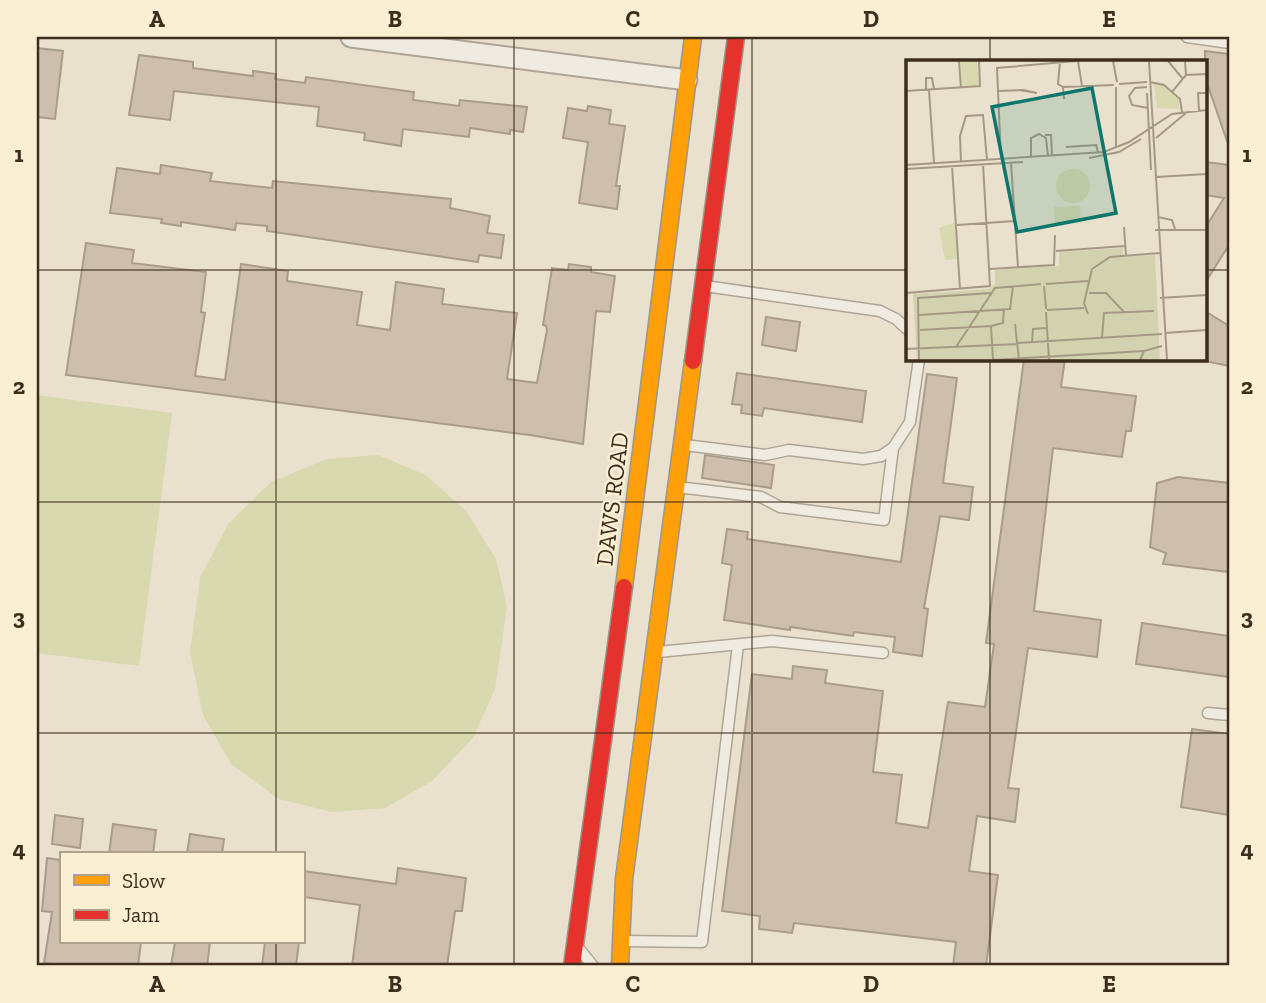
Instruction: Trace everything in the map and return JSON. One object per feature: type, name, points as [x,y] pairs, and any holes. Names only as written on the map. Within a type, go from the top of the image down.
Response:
[{"type":"main road","name":"DAWS ROAD","points":[[572,966],[621,612],[693,37]]},
{"type":"main road","points":[[717,54],[727,37]]},
{"type":"main road","points":[[592,811],[639,673],[655,653],[736,37]]},
{"type":"main road","points":[[706,68],[687,80],[707,105],[723,138]]},
{"type":"main road","points":[[639,463],[682,445]]},
{"type":"main road","points":[[639,463],[677,486]]},
{"type":"main road","points":[[621,612],[655,653]]},
{"type":"main road","points":[[620,966],[639,673]]},
{"type":"street","points":[[351,37],[687,80]]},
{"type":"lane","points":[[1187,37],[1229,43]]},
{"type":"lane","points":[[703,286],[880,312],[896,319],[906,328]]},
{"type":"lane","points":[[682,445],[765,455],[789,450],[863,459],[881,456],[893,448],[910,422],[919,360]]},
{"type":"lane","points":[[677,486],[761,497],[780,507],[884,520],[893,448]]},
{"type":"lane","points":[[655,653],[772,641],[883,653]]},
{"type":"lane","points":[[621,941],[702,942],[738,645]]},
{"type":"lane","points":[[1208,713],[1229,715]]},
{"type":"lane","points":[[574,944],[593,966]]},
{"type":"green space","points":[[37,395],[172,413],[139,666],[37,653]]},
{"type":"green space","points":[[378,455],[426,475],[466,511],[496,559],[507,607],[495,689],[473,738],[432,781],[385,808],[332,812],[279,799],[231,764],[203,715],[190,652],[200,578],[228,524],[271,482],[327,459]]},
{"type":"building","points":[[37,48],[63,51],[55,119],[37,117]]},
{"type":"building","points":[[1205,51],[1229,54],[1227,141],[1206,80]]},
{"type":"building","points":[[139,55],[193,62],[193,68],[253,76],[253,71],[276,74],[275,79],[305,83],[306,77],[414,92],[413,100],[459,106],[460,100],[527,107],[523,132],[510,130],[510,134],[470,128],[469,137],[403,129],[401,146],[364,140],[365,133],[317,126],[319,107],[174,91],[170,120],[129,115]]},
{"type":"building","points":[[588,106],[611,110],[609,124],[625,126],[616,186],[620,186],[617,209],[579,203],[588,142],[563,138],[568,108],[587,111]]},
{"type":"building","points":[[1206,162],[1229,165],[1229,245],[1206,281],[1206,226],[1224,198],[1206,195]]},
{"type":"building","points":[[161,165],[212,173],[210,181],[272,188],[273,181],[451,199],[450,208],[490,216],[487,233],[504,235],[501,258],[479,255],[478,262],[267,231],[267,226],[236,223],[235,230],[181,222],[181,226],[161,223],[162,219],[110,213],[117,168],[160,174]]},
{"type":"building","points":[[86,243],[134,250],[132,263],[206,272],[201,312],[205,313],[195,376],[225,380],[241,264],[288,271],[287,281],[362,292],[357,325],[390,330],[396,282],[444,289],[442,304],[517,313],[507,379],[537,383],[547,330],[543,325],[552,268],[568,270],[569,264],[591,267],[591,272],[615,276],[610,312],[596,311],[583,444],[66,375]]},
{"type":"building","points":[[1206,312],[1229,326],[1229,366],[1205,361]]},
{"type":"building","points":[[766,317],[800,322],[796,351],[762,345]]},
{"type":"building","points":[[1024,360],[1065,360],[1061,387],[1136,396],[1131,431],[1126,431],[1122,457],[1053,448],[1034,611],[1101,620],[1097,657],[1028,648],[1008,788],[1019,789],[1015,822],[977,816],[969,871],[998,875],[986,966],[953,966],[956,942],[794,923],[792,933],[759,929],[760,916],[722,911],[752,674],[792,679],[793,666],[827,670],[825,683],[883,691],[873,772],[902,775],[896,823],[928,828],[948,702],[985,707],[994,644],[986,643]]},
{"type":"building","points":[[737,373],[866,391],[862,422],[764,408],[762,416],[741,413],[742,405],[732,404]]},
{"type":"building","points":[[927,374],[957,378],[943,483],[973,487],[969,520],[940,516],[924,608],[928,609],[922,656],[893,652],[895,637],[854,632],[853,636],[790,627],[790,630],[724,620],[732,565],[722,563],[727,529],[748,532],[747,539],[901,562]]},
{"type":"building","points":[[705,455],[774,465],[771,488],[702,478]]},
{"type":"building","points":[[1178,477],[1229,483],[1229,572],[1163,564],[1166,553],[1150,547],[1157,483]]},
{"type":"building","points":[[1142,623],[1229,636],[1229,677],[1136,664]]},
{"type":"building","points":[[1192,729],[1229,734],[1229,815],[1181,807]]},
{"type":"building","points":[[55,815],[83,819],[80,848],[52,844]]},
{"type":"building","points":[[113,824],[156,830],[153,852],[109,852]]},
{"type":"building","points":[[190,834],[224,839],[222,852],[187,852]]},
{"type":"building","points":[[47,858],[60,860],[60,944],[141,944],[138,966],[66,966],[44,963],[52,912],[42,911]]},
{"type":"building","points":[[398,868],[466,878],[462,911],[455,911],[447,966],[352,966],[360,905],[304,897],[304,871],[396,884]]},
{"type":"building","points":[[175,944],[210,944],[207,966],[171,966]]},
{"type":"building","points":[[265,944],[299,944],[296,966],[262,966]]},
{"type":"traffic: slow","points":[[624,587],[693,37]]},
{"type":"traffic: slow","points":[[620,966],[624,879],[693,361]]},
{"type":"traffic: jam","points":[[693,361],[736,37]]},
{"type":"traffic: jam","points":[[572,966],[624,587]]}]
